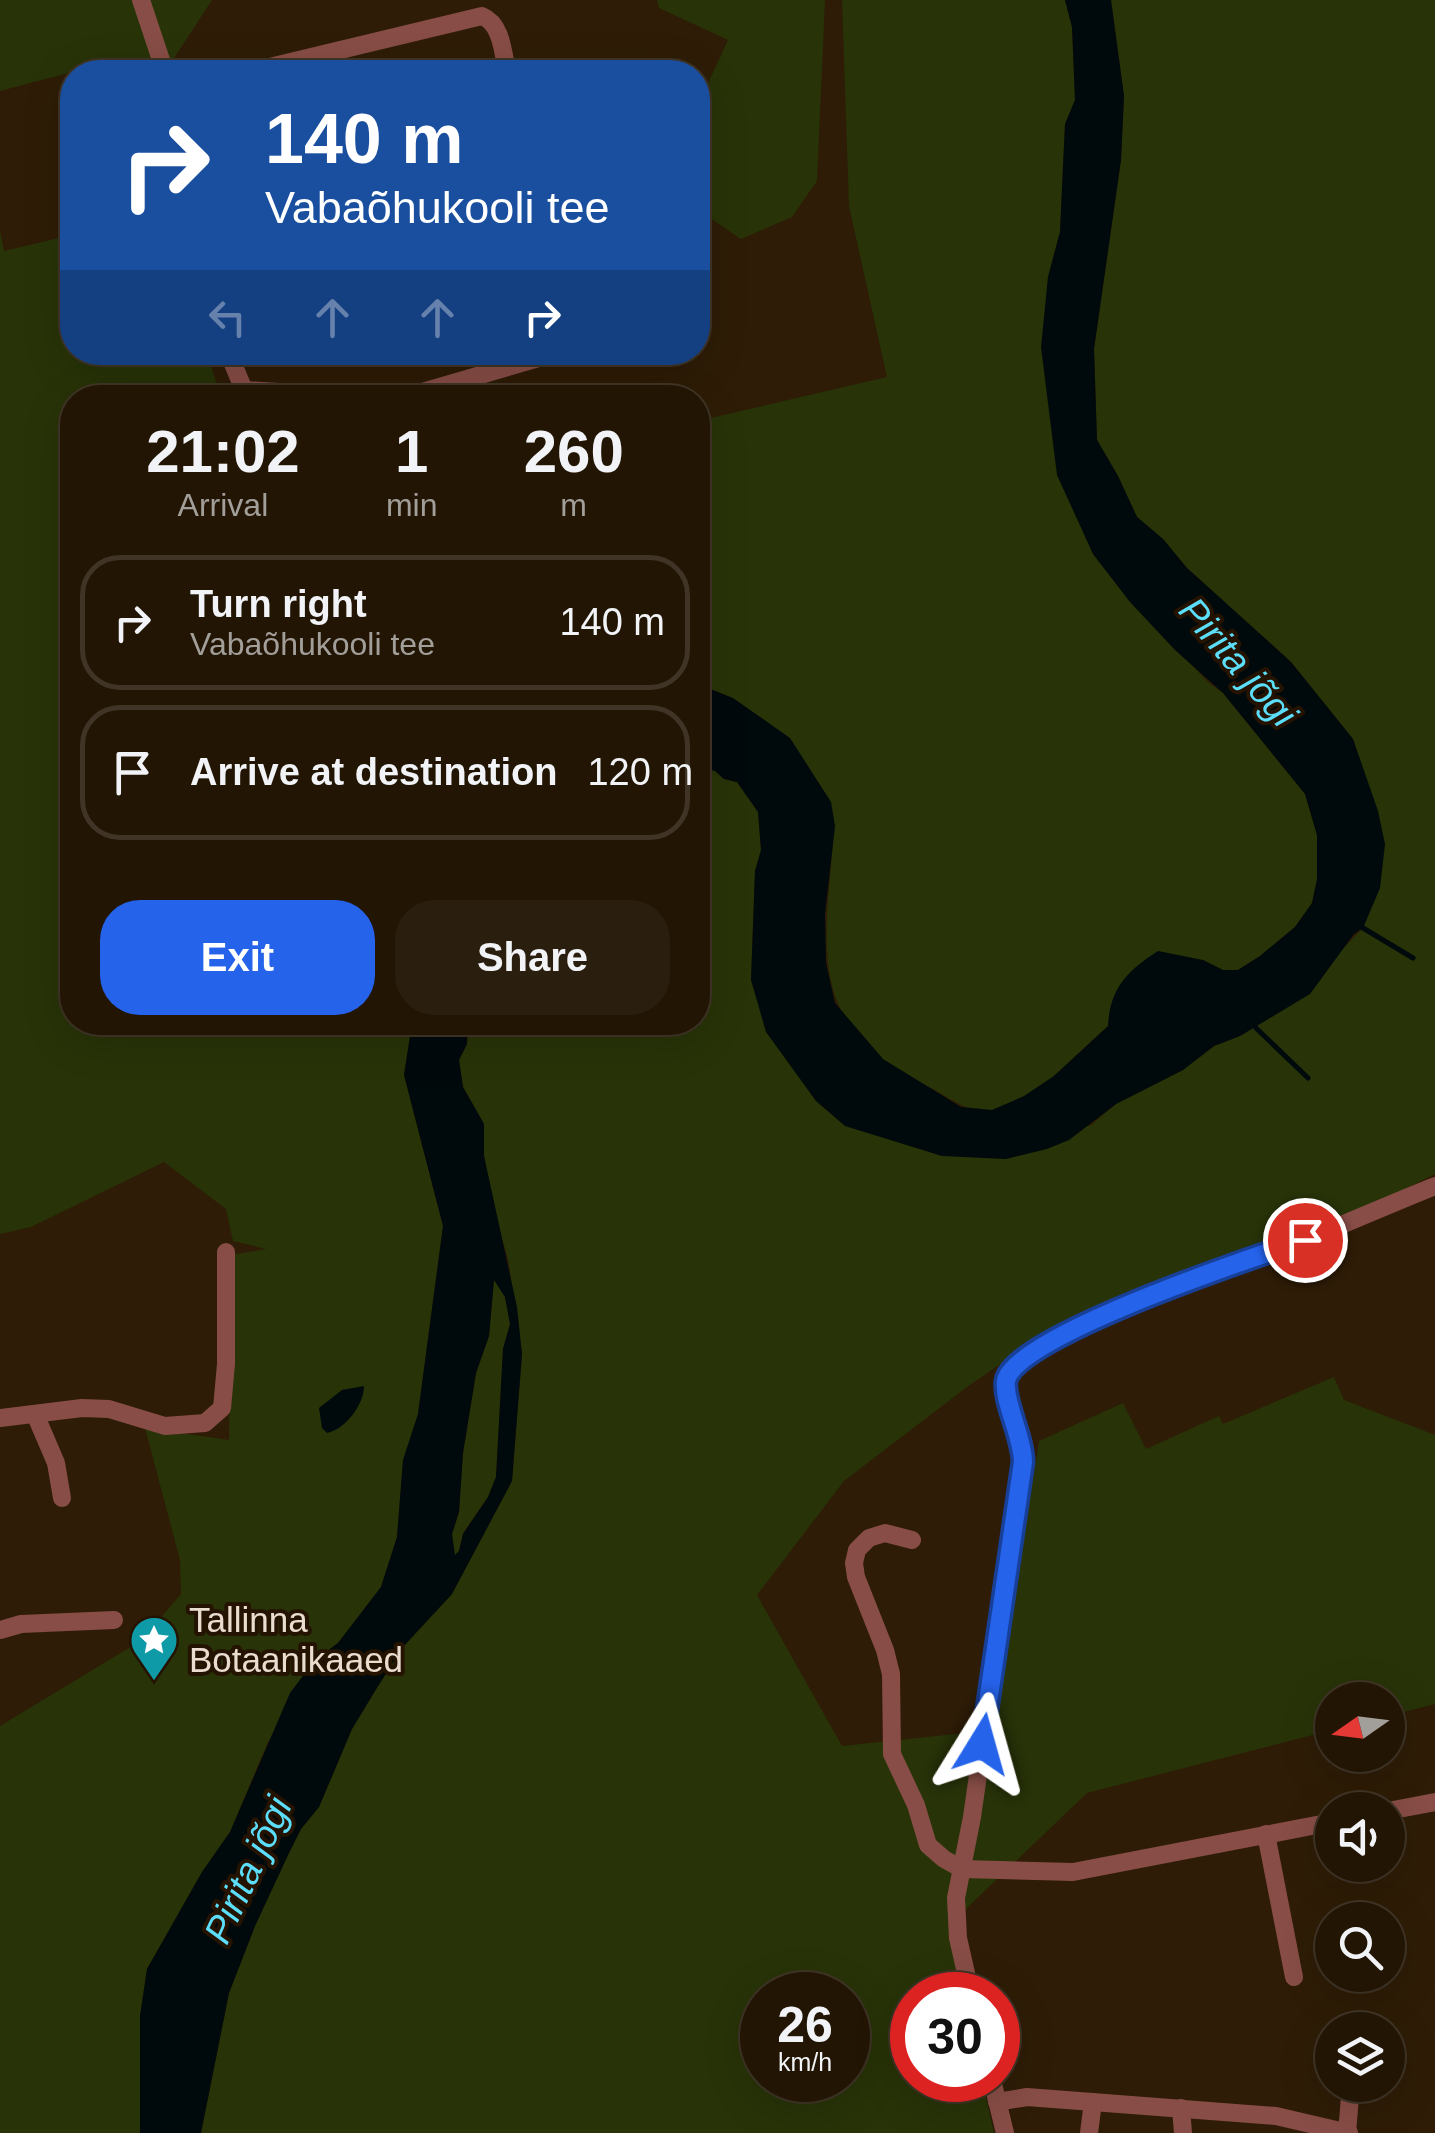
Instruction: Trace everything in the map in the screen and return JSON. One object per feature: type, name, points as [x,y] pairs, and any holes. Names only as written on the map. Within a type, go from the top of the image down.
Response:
[{"type":"street","points":[[141,0],[161,60]]},
{"type":"street","points":[[299,60],[482,16],[494,22],[504,60]]},
{"type":"street","points":[[446,385],[514,365]]},
{"type":"street","points":[[967,1972],[955,1917],[1023,1462],[1023,1444],[1006,1390],[1012,1368],[1041,1348],[1142,1298],[1305,1240],[1435,1186]]},
{"type":"street","points":[[0,1418],[110,1408],[165,1426],[204,1423],[222,1408],[226,1252]]},
{"type":"street","points":[[35,1414],[56,1464],[62,1498]]},
{"type":"street","points":[[912,1540],[886,1533],[869,1538],[858,1550],[856,1577],[885,1650],[890,1674],[892,1754],[916,1805],[928,1845],[962,1869],[1073,1872],[1315,1825]]},
{"type":"street","points":[[0,1630],[22,1624],[114,1620]]},
{"type":"street","points":[[1405,1808],[1435,1802]]},
{"type":"street","points":[[1266,1834],[1294,1978]]},
{"type":"street","points":[[1020,2098],[1182,2108],[1256,2124],[1348,2133],[1350,2102]]},
{"type":"street","points":[[998,2102],[1006,2133]]},
{"type":"street","points":[[1090,2133],[1092,2102]]},
{"type":"street","points":[[1182,2108],[1183,2133]]},
{"type":"green space","points":[[0,0],[212,0],[173,60],[60,60],[60,75],[0,91]]},
{"type":"green space","points":[[657,0],[825,0],[817,181],[792,217],[741,239],[710,218],[710,79],[728,40],[659,8]]},
{"type":"green space","points":[[842,0],[1065,0],[1072,27],[1075,100],[1065,124],[1060,232],[1048,277],[1046,310],[1093,554],[1131,602],[1223,693],[1305,794],[1317,835],[1317,879],[1312,903],[1295,927],[1238,970],[1223,970],[1203,960],[1120,1017],[1040,1087],[1024,1098],[992,1110],[975,1110],[952,1100],[887,1063],[858,1036],[840,1008],[830,977],[827,944],[834,826],[710,688],[710,418],[887,377],[849,206]]},
{"type":"green space","points":[[1111,0],[1435,0],[1435,1174],[1386,1198],[1040,1337],[844,1481],[757,1595],[842,1746],[993,1730],[1039,1441],[1123,1403],[1146,1449],[1219,1416],[1223,1424],[1334,1377],[1344,1400],[1435,1435],[1435,1704],[1405,1712],[1405,1682],[1315,1682],[1315,1734],[1087,1793],[949,1930],[958,1972],[890,1972],[890,2102],[987,2102],[994,2133],[201,2133],[229,1993],[288,1855],[301,1829],[319,1807],[352,1729],[402,1648],[452,1594],[512,1481],[522,1354],[508,1258],[484,1156],[484,1124],[463,1087],[459,1060],[467,1035],[710,1035],[710,770],[737,782],[758,812],[761,850],[755,871],[751,980],[816,1101],[1090,1126],[1116,1104],[1183,1070],[1214,1046],[1240,1036],[1286,1008],[1363,928],[1361,767],[1353,739],[1291,662],[1137,517],[1097,440],[1094,349],[1121,160],[1124,96]]},
{"type":"green space","points":[[0,231],[4,251],[60,238],[60,365],[211,365],[217,385],[60,385],[60,1035],[410,1035],[404,1075],[443,1226],[418,1414],[403,1461],[397,1537],[381,1587],[338,1643],[315,1660],[267,1744],[230,1832],[202,1872],[147,1969],[140,2016],[140,2133],[0,2133],[0,1726],[142,1640],[181,1594],[180,1560],[145,1428],[229,1440],[231,1255],[266,1249],[233,1241],[226,1209],[164,1162],[31,1227],[0,1234]]},
{"type":"green space","points":[[494,1279],[505,1297],[510,1324],[503,1349],[496,1477],[454,1556],[452,1534],[459,1512],[463,1453],[476,1373],[489,1336]]},
{"type":"water","name":"Pirita jõgi","points":[[1065,0],[1111,0],[1124,96],[1121,160],[1094,349],[1097,440],[1137,517],[1291,662],[1353,739],[1385,844],[1380,888],[1363,928],[1354,934],[1310,994],[1240,1036],[1214,1046],[1183,1070],[1116,1104],[1069,1140],[1006,1159],[942,1156],[845,1126],[816,1101],[766,1032],[751,980],[755,871],[761,850],[758,812],[737,782],[710,770],[710,689],[733,698],[790,738],[831,802],[835,826],[825,914],[826,963],[835,1003],[883,1059],[961,1107],[992,1110],[1024,1096],[1054,1076],[1108,1026],[1112,1001],[1122,982],[1158,951],[1203,960],[1223,970],[1238,970],[1260,956],[1295,927],[1312,903],[1317,879],[1317,835],[1305,794],[1223,693],[1130,602],[1093,554],[1057,475],[1041,347],[1048,277],[1060,232],[1065,124],[1075,100],[1072,27]]},
{"type":"water","name":"Pirita jõgi","points":[[410,1035],[467,1035],[459,1060],[463,1087],[484,1124],[484,1156],[517,1307],[522,1354],[512,1481],[452,1594],[402,1648],[352,1729],[319,1807],[301,1829],[288,1855],[229,1993],[201,2133],[140,2133],[140,2016],[147,1969],[202,1872],[230,1832],[290,1693],[315,1660],[338,1643],[381,1587],[397,1537],[403,1460],[418,1414],[443,1226],[404,1075]],"holes":[[[494,1280],[505,1297],[510,1324],[503,1349],[496,1477],[455,1555],[452,1534],[459,1512],[463,1453],[476,1373],[489,1336]]]},
{"type":"water","points":[[364,1386],[353,1415],[327,1433],[322,1428],[319,1408],[342,1390]]},
{"type":"waterway","points":[[1363,928],[1413,958]]},
{"type":"waterway","points":[[1256,1028],[1308,1078]]},
{"type":"place","name":"Tallinna Botaanikaaed","points":[[154,1682]]},
{"type":"route","points":[[982,1744],[1023,1462],[1023,1444],[1006,1390],[1012,1368],[1047,1344],[1142,1298],[1305,1240]]}]
